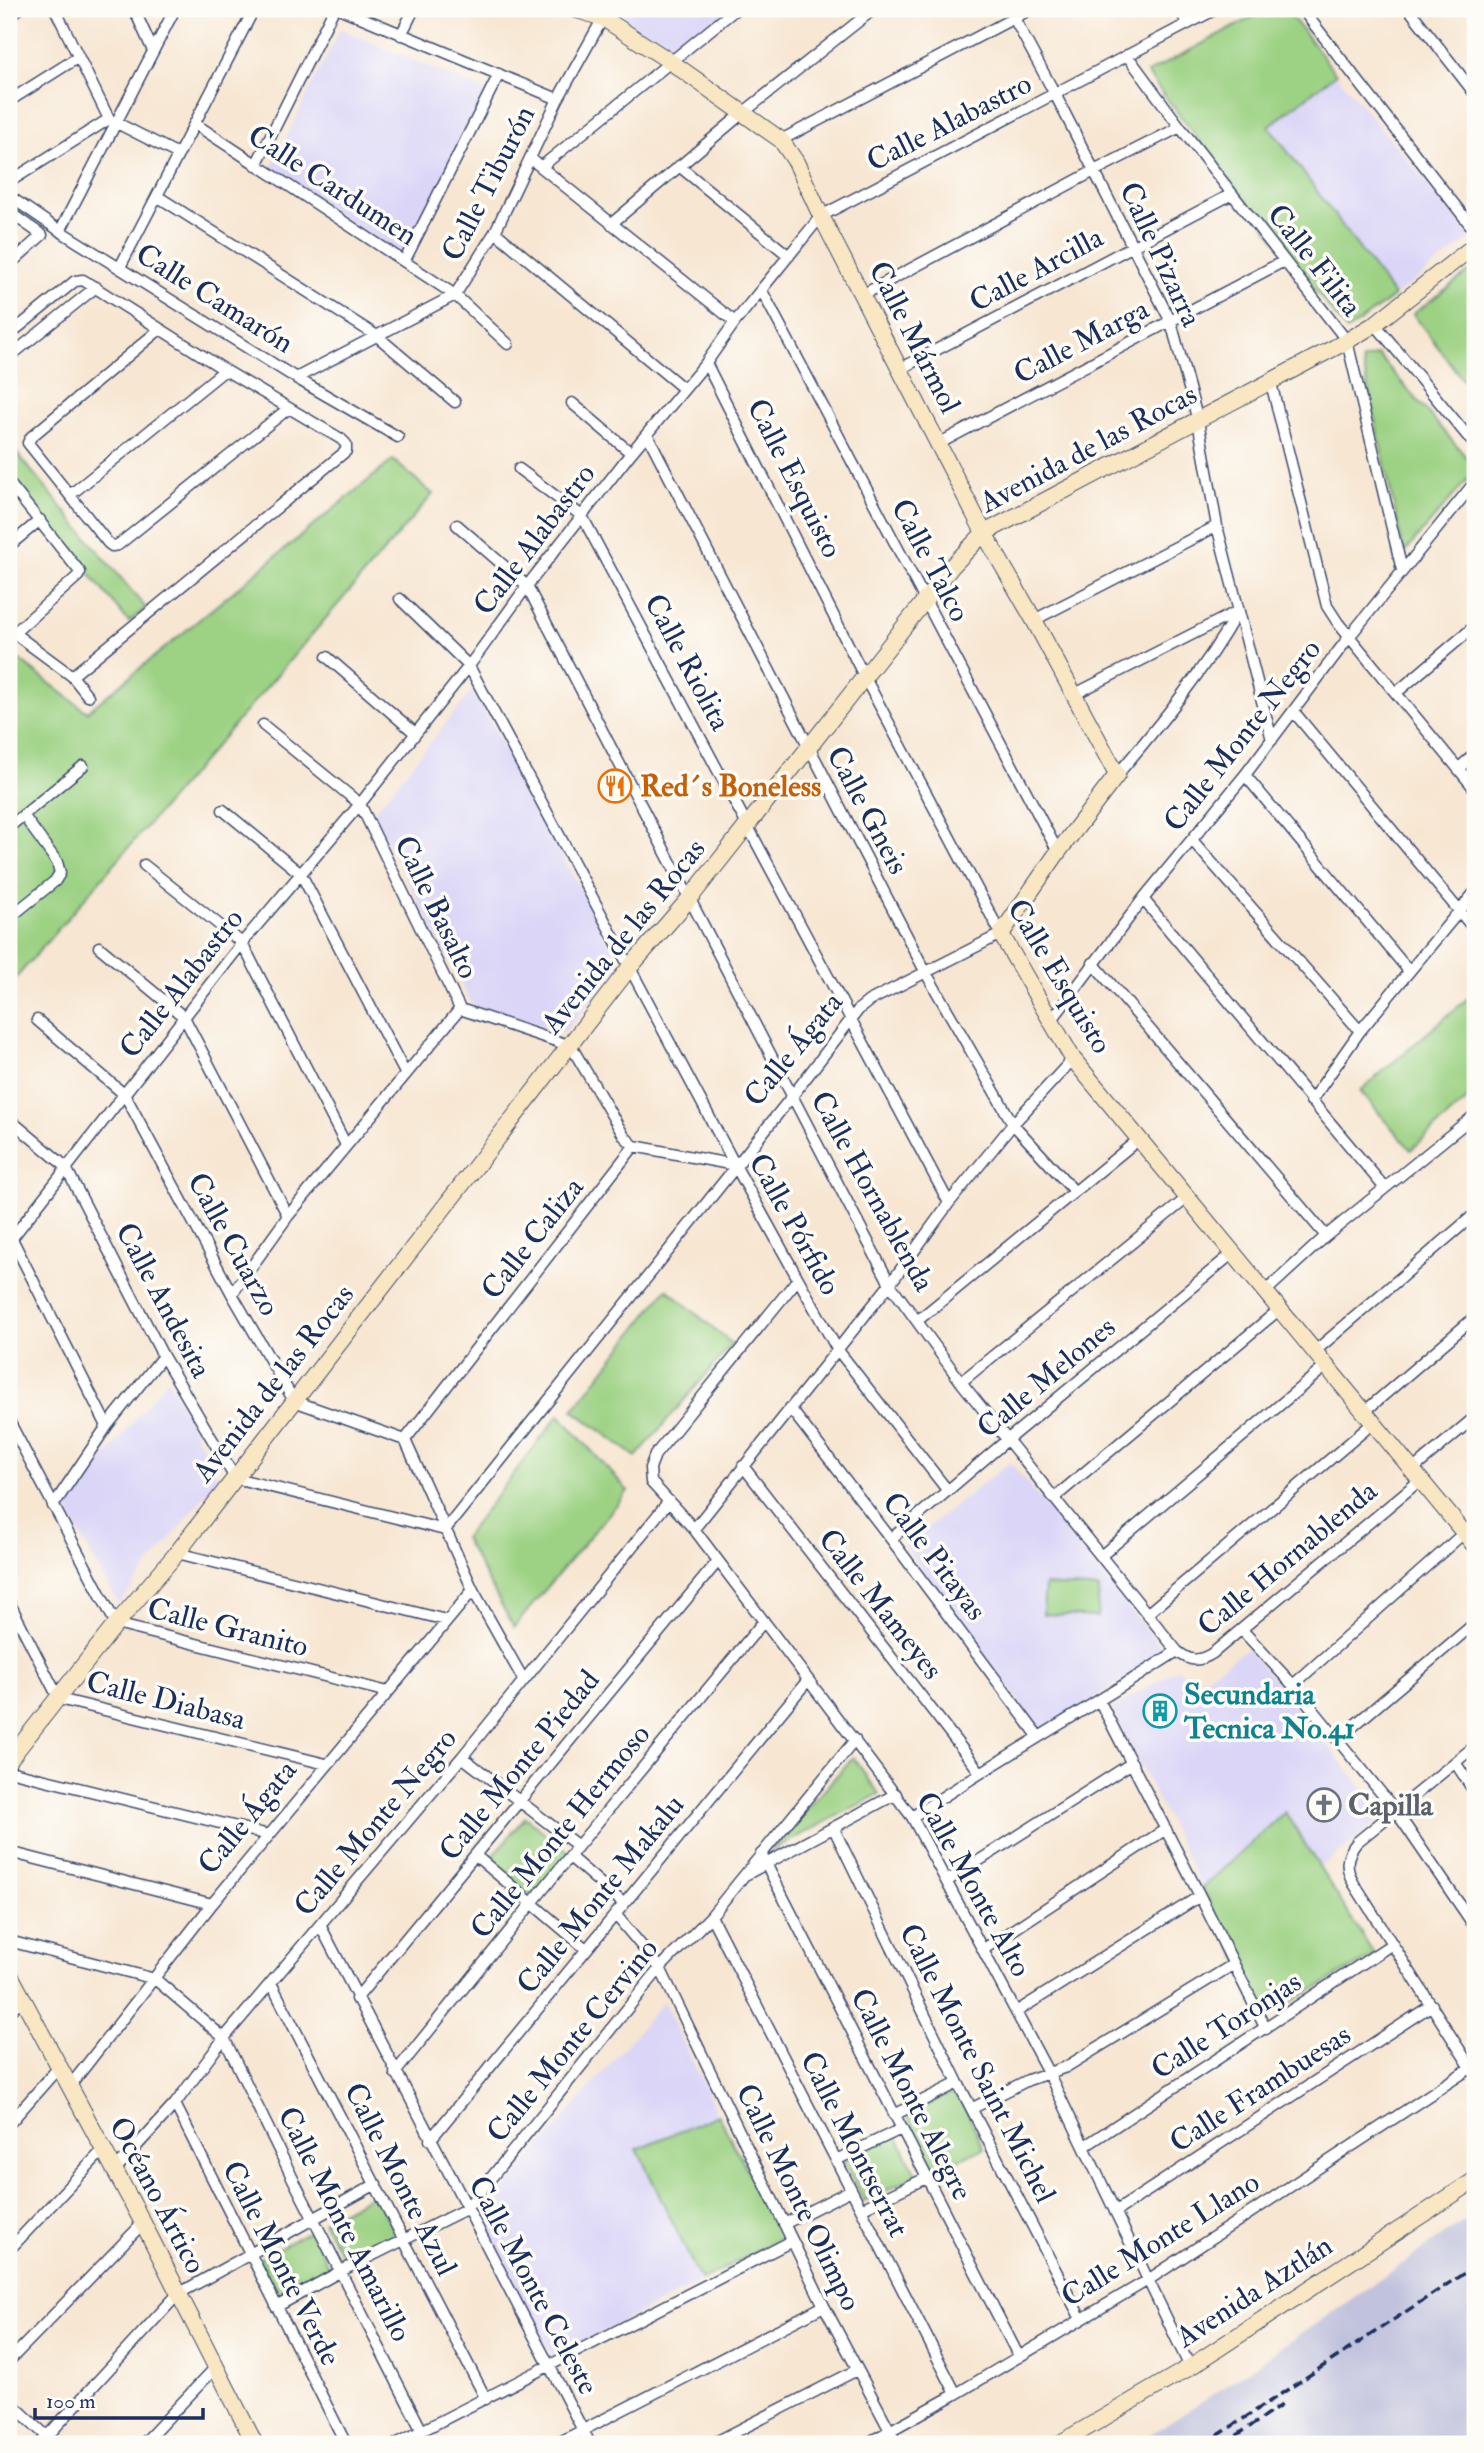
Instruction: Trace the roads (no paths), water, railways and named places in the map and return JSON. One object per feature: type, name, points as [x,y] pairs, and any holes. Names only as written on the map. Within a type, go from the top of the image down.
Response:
[{"type":"street","points":[[9,16],[19,9]]},
{"type":"street","points":[[55,9],[77,58],[112,120],[178,155]]},
{"type":"street","points":[[134,9],[153,51]]},
{"type":"street","points":[[60,230],[112,120],[175,9]]},
{"type":"street","points":[[120,267],[254,9]]},
{"type":"street","points":[[256,164],[334,9]]},
{"type":"street","points":[[341,9],[558,99]]},
{"type":"street","points":[[401,35],[414,9]]},
{"type":"street","name":"Calle Mármol","points":[[574,9],[606,13],[781,140],[796,162],[821,216],[984,533],[1117,775]]},
{"type":"street","points":[[541,167],[736,9]]},
{"type":"street","points":[[611,224],[744,112],[874,9]]},
{"type":"street","points":[[781,140],[1011,13],[1031,9]]},
{"type":"street","points":[[1179,9],[1188,23]]},
{"type":"street","name":"Calle Alabastro","points":[[10,1238],[242,943],[360,804],[631,453],[706,363],[735,322],[821,216],[1216,9]]},
{"type":"street","points":[[1302,9],[1475,231]]},
{"type":"street","points":[[1409,9],[1475,94]]},
{"type":"street","name":"Calle Tiburón","points":[[296,377],[455,295],[495,232],[558,99],[606,13]]},
{"type":"street","name":"Calle Pizarra","points":[[1011,13],[1171,322],[1198,421],[1217,526],[1272,740]]},
{"type":"street","name":"Calle Filita","points":[[1127,55],[1347,341],[1402,570]]},
{"type":"street","points":[[9,101],[77,58]]},
{"type":"street","points":[[405,261],[499,74]]},
{"type":"street","points":[[9,182],[112,120]]},
{"type":"street","name":"Calle Cardumen","points":[[194,124],[455,295],[508,344]]},
{"type":"street","points":[[862,295],[1180,127]]},
{"type":"street","points":[[531,159],[735,322]]},
{"type":"street","points":[[679,166],[789,256]]},
{"type":"street","name":"Calle Arcilla","points":[[900,369],[1232,194]]},
{"type":"street","name":"Calle Camarón","points":[[9,196],[296,377],[398,437]]},
{"type":"street","points":[[157,196],[377,336],[455,401]]},
{"type":"street","points":[[9,212],[42,235],[9,265]]},
{"type":"street","points":[[495,232],[684,389]]},
{"type":"street","name":"Avenida de las Rocas","points":[[9,1760],[177,1553],[630,967],[690,898],[952,566],[984,533],[1271,383],[1375,324],[1475,245]]},
{"type":"street","name":"Calle Marga","points":[[938,444],[1284,261]]},
{"type":"street","points":[[9,335],[75,281],[83,280],[346,444],[346,451],[72,676]]},
{"type":"street","points":[[9,357],[96,287]]},
{"type":"street","name":"Calle Talco","points":[[762,290],[1058,852]]},
{"type":"street","points":[[1375,324],[1475,445]]},
{"type":"street","points":[[160,329],[31,437],[28,443],[108,543],[118,545],[289,408]]},
{"type":"street","name":"Calle Esquisto","points":[[706,363],[865,678],[1001,934],[1073,1059],[1280,1308],[1415,1476],[1470,1528],[1475,1546]]},
{"type":"street","points":[[69,495],[225,370]]},
{"type":"street","points":[[1271,383],[1327,606],[1349,637],[1475,789]]},
{"type":"street","points":[[572,403],[631,453]]},
{"type":"street","name":"Calle Gneis","points":[[647,434],[926,973],[1013,1124],[1074,1191]]},
{"type":"street","points":[[519,469],[582,516]]},
{"type":"street","name":"Calle Monte Negro","points":[[1051,1021],[1143,899],[1294,712],[1349,637],[1475,482]]},
{"type":"street","points":[[9,483],[80,572],[11,631],[72,676],[88,696]]},
{"type":"street","name":"Calle Riolita","points":[[582,516],[949,1203]]},
{"type":"street","points":[[9,546],[40,520]]},
{"type":"street","points":[[457,526],[527,586]]},
{"type":"street","points":[[1034,620],[1217,526]]},
{"type":"street","name":"Calle Hornablenda","points":[[527,586],[890,1284],[961,1382],[1177,1651],[1191,1660],[1198,1661],[1213,1653],[1415,1476],[1475,1417]]},
{"type":"street","name":"Calle Pórfido","points":[[400,599],[469,666],[836,1349],[948,1491]]},
{"type":"street","points":[[1073,695],[1238,611]]},
{"type":"street","name":"Calle Ágata","points":[[445,1530],[850,1020],[869,1001],[1001,934],[1058,852],[1117,775],[1176,705],[1218,647],[1238,611]]},
{"type":"street","points":[[1396,693],[1475,626]]},
{"type":"street","points":[[327,657],[415,733]]},
{"type":"street","points":[[1294,712],[1475,930]]},
{"type":"street","points":[[263,725],[360,804]]},
{"type":"street","points":[[1459,768],[1475,754]]},
{"type":"street","points":[[9,827],[83,766]]},
{"type":"street","points":[[1245,775],[1409,971]]},
{"type":"street","name":"Calle Basalto","points":[[360,804],[460,1009],[571,1046]]},
{"type":"street","points":[[223,810],[301,874],[405,1073]]},
{"type":"street","points":[[9,918],[55,881],[61,873],[57,862],[23,816]]},
{"type":"street","points":[[1192,840],[1360,1031]]},
{"type":"street","points":[[144,865],[242,943],[346,1145]]},
{"type":"street","points":[[1311,1101],[1360,1031],[1475,892]]},
{"type":"street","points":[[1143,899],[1384,1187]]},
{"type":"street","points":[[99,947],[184,1017],[288,1216]]},
{"type":"street","points":[[1093,963],[1325,1236]]},
{"type":"street","points":[[232,1294],[288,1216],[460,1009]]},
{"type":"street","name":"Calle Cuarzo","points":[[37,1020],[125,1095],[232,1294],[294,1401]]},
{"type":"street","points":[[571,1046],[624,1136],[634,1146],[735,1165]]},
{"type":"street","points":[[694,1529],[890,1284],[949,1203],[1013,1124],[1073,1059]]},
{"type":"street","points":[[1266,1291],[1325,1236],[1475,1115]]},
{"type":"street","name":"Calle Andesita","points":[[9,1119],[65,1167],[163,1356],[235,1478]]},
{"type":"street","points":[[917,1321],[1139,1139]]},
{"type":"street","name":"Calle Caliza","points":[[405,1440],[634,1146]]},
{"type":"street","points":[[961,1382],[1187,1198]]},
{"type":"street","points":[[1314,1352],[1475,1214]]},
{"type":"street","points":[[10,1238],[107,1426]]},
{"type":"street","name":"Calle Melones","points":[[891,1539],[1233,1254]]},
{"type":"street","name":"Calle Monte Alto","points":[[797,1280],[655,1455],[650,1468],[651,1482],[694,1529],[912,1817],[1086,2146],[1190,2367]]},
{"type":"street","points":[[1055,1498],[1280,1308]]},
{"type":"street","points":[[1148,1613],[1368,1418],[1475,1317]]},
{"type":"street","points":[[53,1506],[107,1426],[163,1356]]},
{"type":"street","points":[[1102,1555],[1326,1367]]},
{"type":"street","points":[[294,1401],[405,1440],[473,1590],[523,1679]]},
{"type":"street","name":"Calle Pitayas","points":[[790,1408],[1038,1736]]},
{"type":"street","name":"Calle Granito","points":[[9,1420],[117,1624],[388,1692]]},
{"type":"street","name":"Calle Mameyes","points":[[743,1466],[980,1772]]},
{"type":"street","points":[[235,1478],[445,1530]]},
{"type":"street","name":"Calle Monte Negro","points":[[114,2171],[175,2104],[224,2038],[462,1758],[669,1501]]},
{"type":"street","points":[[1293,1685],[1470,1528]]},
{"type":"street","points":[[177,1553],[446,1620]]},
{"type":"street","name":"Calle Monte Piedad","points":[[356,1999],[718,1561]]},
{"type":"street","name":"Calle Ágata","points":[[70,2086],[212,1904],[473,1590]]},
{"type":"street","name":"Calle Diabasa","points":[[9,1602],[59,1699],[327,1764]]},
{"type":"street","name":"Calle Monte Hermoso","points":[[395,2073],[764,1621]]},
{"type":"street","points":[[1338,1739],[1475,1623]]},
{"type":"street","points":[[1242,1630],[1293,1685],[1395,1810],[1475,1927]]},
{"type":"street","points":[[912,1817],[1038,1736],[1100,1702],[1177,1651]]},
{"type":"street","name":"Calle Monte Makalu","points":[[430,2140],[808,1680]]},
{"type":"street","points":[[1100,1702],[1266,2029]]},
{"type":"street","points":[[764,1859],[855,1740]]},
{"type":"street","points":[[1474,2069],[1354,1884],[1347,1856],[1357,1842],[1475,1746]]},
{"type":"street","points":[[462,1758],[578,1846]]},
{"type":"street","points":[[1455,1762],[1475,1793]]},
{"type":"street","points":[[947,1881],[1132,1763]]},
{"type":"street","points":[[9,1771],[269,1835]]},
{"type":"street","points":[[764,1859],[834,1829],[896,1794]]},
{"type":"street","name":"Calle Monte Saint Michel","points":[[834,1829],[958,2082],[1081,2319]]},
{"type":"street","points":[[984,1949],[1166,1829]]},
{"type":"street","points":[[9,1852],[212,1904]]},
{"type":"street","points":[[476,1856],[586,1949]]},
{"type":"street","points":[[570,1857],[623,1903]]},
{"type":"street","name":"Calle Monte Cervino","points":[[276,2307],[466,2208],[660,1968],[711,1916],[744,1875],[764,1859]]},
{"type":"street","name":"Calle Monte Alegre","points":[[764,1859],[1019,2357]]},
{"type":"street","points":[[1016,2012],[1200,1896]]},
{"type":"street","name":"Calle Monte Olimpo","points":[[615,1914],[660,1968],[824,2306],[897,2444]]},
{"type":"street","name":"Calle Montserrat","points":[[711,1916],[956,2394]]},
{"type":"street","name":"Calle Monte Celeste","points":[[320,1926],[590,2444]]},
{"type":"street","points":[[9,1941],[155,1979],[224,2038]]},
{"type":"street","name":"Calle Toronjas","points":[[1086,2146],[1392,1944]]},
{"type":"street","points":[[973,2108],[1028,2080],[1066,2067],[1132,2024],[1234,1964]]},
{"type":"street","name":"Océano Ártico","points":[[9,1973],[143,2223],[254,2443]]},
{"type":"street","name":"Calle Monte Azul","points":[[271,1983],[486,2399]]},
{"type":"street","points":[[9,2012],[22,1998]]},
{"type":"street","name":"Calle Frambuesas","points":[[1115,2212],[1432,2005]]},
{"type":"street","name":"Calle Monte Amarillo","points":[[224,2038],[422,2431]]},
{"type":"street","points":[[9,2123],[59,2067]]},
{"type":"street","name":"Calle Monte Llano","points":[[866,2444],[956,2394],[1147,2280],[1474,2069]]},
{"type":"street","points":[[894,2115],[958,2082]]},
{"type":"street","name":"Calle Monte Verde","points":[[175,2104],[346,2444]]},
{"type":"street","points":[[836,2160],[901,2129]]},
{"type":"street","points":[[9,2250],[103,2151]]},
{"type":"street","points":[[861,2209],[926,2178]]},
{"type":"street","name":"Avenida Aztlán","points":[[1059,2444],[1190,2367],[1475,2180]]},
{"type":"street","points":[[9,2401],[47,2442],[178,2294],[376,2185]]},
{"type":"street","points":[[784,2224],[851,2190]]},
{"type":"street","points":[[9,2361],[143,2223]]},
{"type":"street","points":[[396,2444],[792,2241]]},
{"type":"street","points":[[556,2444],[824,2306]]},
{"type":"street","points":[[143,2444],[215,2368]]},
{"type":"street","points":[[712,2444],[857,2370]]},
{"type":"railway","points":[[1205,2444],[1475,2266]]},
{"type":"railway","points":[[1224,2444],[1282,2405]]},
{"type":"place","name":"Red´s Boneless","points":[[615,786]]},
{"type":"place","name":"Secundaria Tecnica No.41","points":[[1160,1711]]},
{"type":"place","name":"Capilla","points":[[1324,1805]]}]
